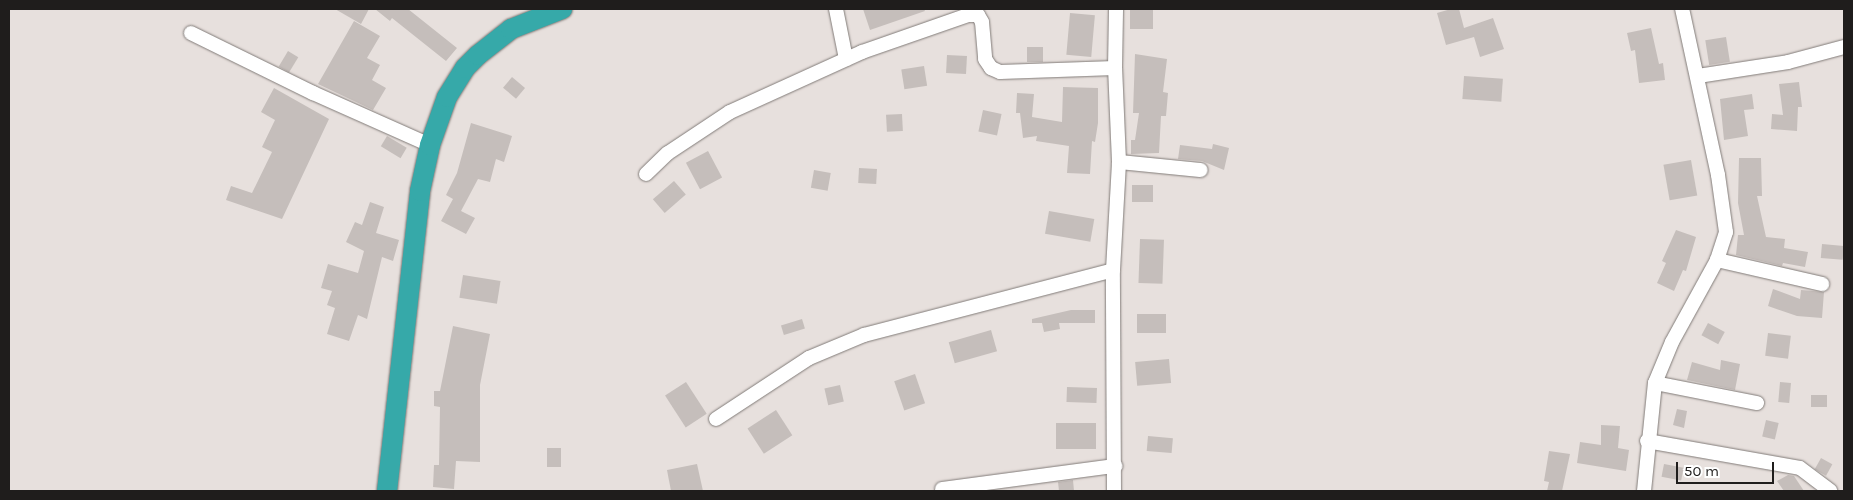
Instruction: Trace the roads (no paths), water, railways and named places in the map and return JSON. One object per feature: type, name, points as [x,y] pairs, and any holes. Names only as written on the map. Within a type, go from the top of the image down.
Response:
[{"type":"highway","points":[[387,491],[419,201],[430,144],[447,97],[465,68],[478,55],[511,29],[562,9]]},
{"type":"street","points":[[836,9],[846,60]]},
{"type":"street","points":[[1114,491],[1113,270],[1119,162],[1115,68],[1116,9]]},
{"type":"street","points":[[1644,491],[1647,441],[1655,383],[1672,342],[1718,260],[1726,222],[1698,76],[1682,9]]},
{"type":"street","points":[[646,174],[668,153],[730,112],[846,60],[968,15],[978,15],[982,22],[985,59],[990,68],[1000,72],[1115,68]]},
{"type":"street","points":[[191,33],[313,93],[430,144]]},
{"type":"street","points":[[1698,76],[1788,62],[1844,47]]},
{"type":"street","points":[[1119,162],[1201,170]]},
{"type":"street","points":[[1718,260],[1822,284]]},
{"type":"street","points":[[716,419],[809,358],[864,336],[1113,270]]},
{"type":"street","points":[[1655,383],[1757,403]]},
{"type":"street","points":[[1647,441],[1800,468],[1830,491]]},
{"type":"street","points":[[942,489],[1115,466]]}]
